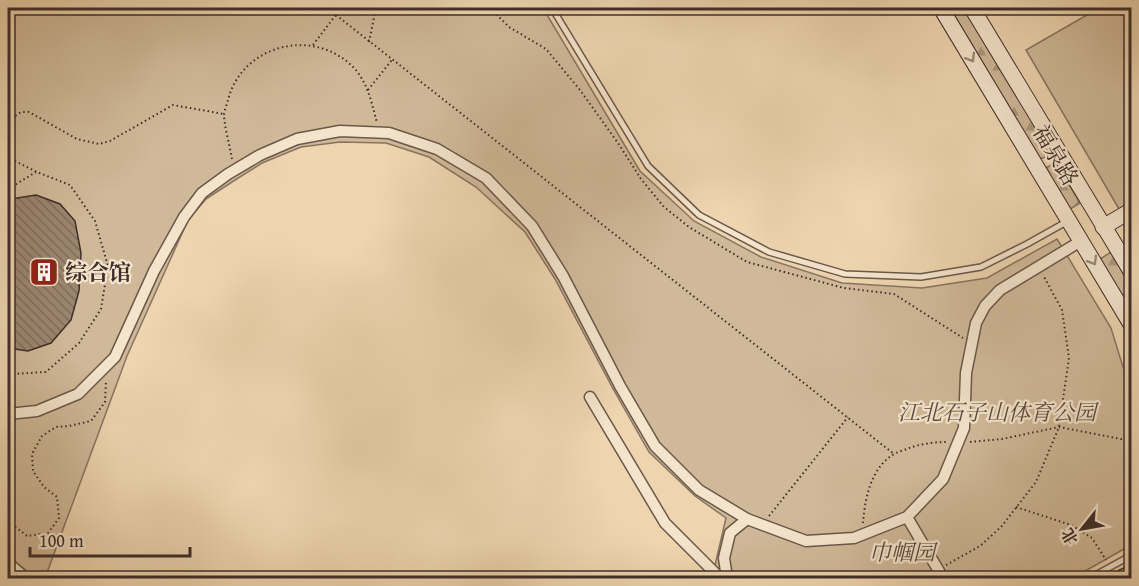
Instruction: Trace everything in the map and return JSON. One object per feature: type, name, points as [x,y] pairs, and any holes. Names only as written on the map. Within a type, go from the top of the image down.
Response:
[{"type":"main road","name":"福泉路","points":[[941,8],[1131,327]]},
{"type":"main road","name":"福泉路","points":[[972,8],[1131,273]]},
{"type":"main road","points":[[1033,161],[1047,162],[1052,158],[1055,146]]},
{"type":"main road","points":[[1103,227],[1131,210]]},
{"type":"main road","points":[[1123,579],[1131,574]]},
{"type":"street","points":[[8,414],[37,411],[78,394],[115,357],[154,271],[184,217],[202,193],[260,155],[297,139],[340,131],[389,133],[437,149],[486,178],[532,226],[563,276],[620,386],[655,446],[699,490],[747,519],[806,541],[854,538],[906,517],[943,479],[964,428],[966,373],[976,324],[985,306],[1000,290],[1081,241]]},
{"type":"street","points":[[590,397],[665,523],[720,579]]},
{"type":"street","points":[[906,517],[940,574]]},
{"type":"street","points":[[726,579],[724,558],[730,533],[747,519]]},
{"type":"street","points":[[8,564],[21,574]]},
{"type":"lane","points":[[552,8],[648,166],[699,215],[768,252],[845,274],[921,277],[981,267],[1028,244],[1069,220]]},
{"type":"lane","points":[[1090,579],[1131,555]]},
{"type":"path","points":[[313,45],[341,8]]},
{"type":"path","points":[[369,42],[376,8]]},
{"type":"path","points":[[490,8],[509,27],[546,49],[580,90],[641,179],[664,207],[689,227],[747,262],[844,288],[894,294],[971,344]]},
{"type":"path","points":[[1011,8],[1014,12]]},
{"type":"path","points":[[336,15],[894,454]]},
{"type":"path","points":[[234,170],[224,114],[231,89],[244,68],[264,53],[288,45],[313,45],[336,54],[355,69],[368,90],[380,133]]},
{"type":"path","points":[[368,90],[392,60]]},
{"type":"path","points":[[8,121],[21,112],[29,112],[77,139],[99,144],[110,141],[173,105],[224,114]]},
{"type":"path","points":[[8,155],[37,172],[70,185],[95,221],[108,266],[101,309],[79,343],[46,372],[8,373]]},
{"type":"path","points":[[8,189],[37,172]]},
{"type":"path","points":[[940,574],[980,546],[1001,527],[1036,482],[1059,427],[1069,358],[1062,310],[1038,266]]},
{"type":"path","points":[[8,521],[27,536],[48,533],[60,518],[57,497],[44,487],[33,471],[32,454],[42,436],[56,427],[92,421],[105,402],[107,365]]},
{"type":"path","points":[[762,525],[848,417]]},
{"type":"path","points":[[863,535],[864,508],[870,486],[880,466],[894,454],[916,445],[1002,439],[1059,427],[1131,439]]},
{"type":"path","points":[[1016,507],[1071,525],[1092,538],[1106,560]]},
{"type":"green space","name":"江北石子山体育公园","points":[[8,8],[543,8],[640,171],[694,221],[761,257],[842,283],[922,288],[987,278],[1057,239],[1111,328],[1123,367],[1131,380],[1131,545],[1073,578],[712,578],[726,518],[695,496],[649,452],[555,279],[525,232],[476,187],[429,157],[386,143],[340,142],[301,147],[262,163],[206,199],[188,220],[127,356],[45,578],[8,578]]},
{"type":"green space","points":[[945,8],[964,8],[1049,150],[1044,158],[1035,158]]},
{"type":"green space","points":[[1099,8],[1131,8],[1131,237],[1129,226],[1026,50]]},
{"type":"green space","points":[[1055,161],[1080,203],[1067,211],[1042,169]]},
{"type":"green space","points":[[1111,252],[1131,287],[1131,319],[1097,261]]},
{"type":"building","name":"综合馆","points":[[36,195],[60,204],[75,221],[81,253],[79,291],[71,320],[51,343],[28,351],[8,348],[8,203],[11,199]]},
{"type":"place","name":"综合馆","points":[[44,272]]},
{"type":"park label","name":"巾帼园","points":[[902,552]]}]
